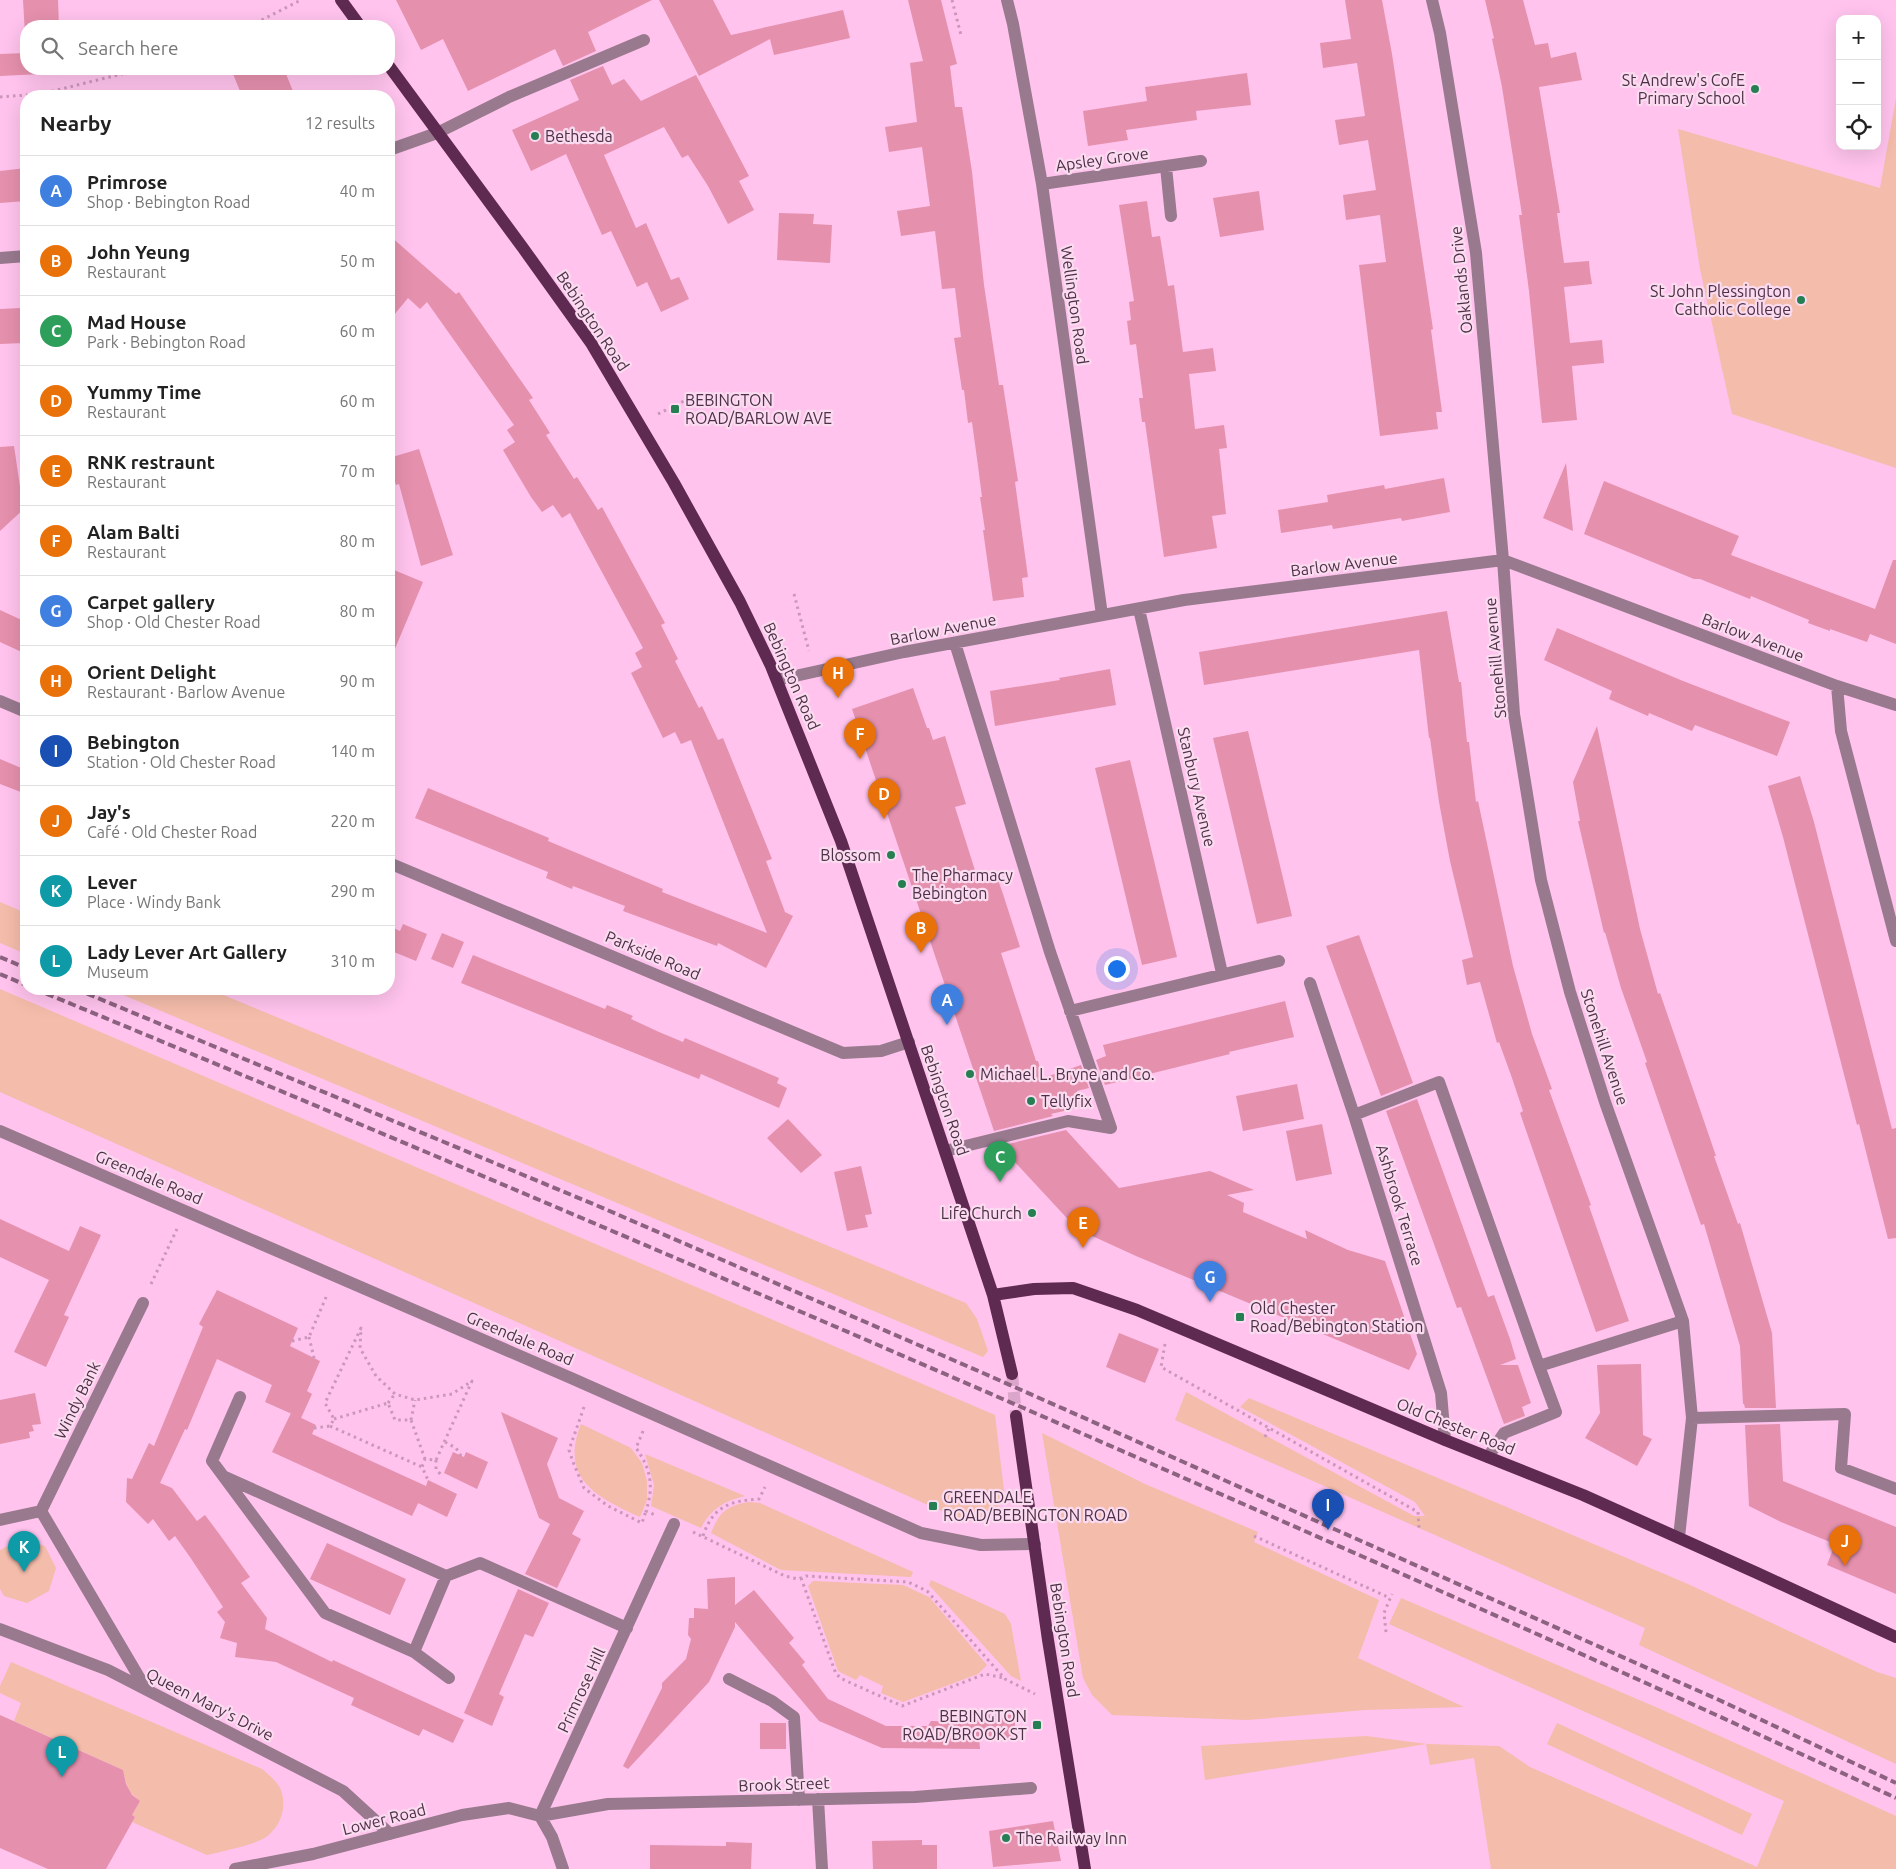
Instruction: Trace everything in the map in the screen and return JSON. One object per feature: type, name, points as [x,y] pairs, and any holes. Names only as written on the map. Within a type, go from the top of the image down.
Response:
[{"type":"main road","points":[[342,0],[356,20]]},
{"type":"main road","name":"Bebington Road","points":[[395,74],[591,343],[740,602],[777,680],[841,841],[993,1295],[1012,1374]]},
{"type":"main road","name":"Old Chester Road","points":[[993,1295],[1034,1289],[1073,1288],[1137,1310],[1446,1440],[1583,1495],[1896,1637]]},
{"type":"main road","name":"Bebington Road","points":[[1016,1416],[1058,1705],[1085,1869]]},
{"type":"street","name":"Wellington Road","points":[[1007,0],[1042,184],[1102,616]]},
{"type":"street","name":"Oaklands Drive","points":[[1432,0],[1440,33],[1476,253],[1503,560]]},
{"type":"street","points":[[395,148],[437,133],[509,98],[644,40]]},
{"type":"street","name":"Apsley Grove","points":[[1042,184],[1201,162]]},
{"type":"street","name":"Apsley Grove","points":[[1166,167],[1171,216]]},
{"type":"street","points":[[0,258],[20,256]]},
{"type":"street","name":"Barlow Avenue","points":[[777,680],[955,643],[1184,600],[1503,560],[1837,686],[1896,705]]},
{"type":"street","name":"Stonehill Avenue","points":[[1503,560],[1514,714],[1541,880],[1570,992],[1605,1102],[1682,1321],[1692,1418],[1679,1538]]},
{"type":"street","name":"Stanbury Avenue","points":[[1139,609],[1222,973]]},
{"type":"street","points":[[945,1151],[1068,1121],[1110,1128],[1050,952],[955,643]]},
{"type":"street","points":[[1837,686],[1841,731],[1896,942]]},
{"type":"street","points":[[0,701],[20,709]]},
{"type":"street","name":"Parkside Road","points":[[395,866],[843,1053],[881,1051],[909,1042]]},
{"type":"street","points":[[1070,1011],[1222,973],[1279,961]]},
{"type":"street","name":"Ashbrook Terrace","points":[[1310,984],[1354,1115],[1441,1393],[1446,1440]]},
{"type":"street","points":[[1354,1115],[1439,1082],[1556,1412],[1504,1433],[1488,1457]]},
{"type":"street","name":"Greendale Road","points":[[0,1131],[592,1387],[921,1533],[981,1545],[1035,1544]]},
{"type":"street","name":"Windy Bank","points":[[41,1511],[143,1303]]},
{"type":"street","points":[[1539,1366],[1682,1321]]},
{"type":"street","points":[[240,1397],[212,1461],[223,1477],[326,1613],[414,1652],[448,1678]]},
{"type":"street","points":[[1692,1418],[1845,1414],[1841,1468],[1896,1489]]},
{"type":"street","points":[[223,1477],[446,1576],[480,1563],[628,1628]]},
{"type":"street","points":[[0,1520],[41,1511],[146,1689]]},
{"type":"street","name":"Primrose Hill","points":[[540,1816],[628,1628],[674,1524]]},
{"type":"street","points":[[414,1652],[446,1576]]},
{"type":"street","name":"Queen Mary's Drive","points":[[0,1629],[108,1670],[342,1792],[390,1834]]},
{"type":"street","points":[[729,1679],[772,1700],[794,1717],[799,1800]]},
{"type":"street","name":"Brook Street","points":[[540,1816],[608,1804],[915,1797],[1031,1788]]},
{"type":"street","points":[[818,1799],[822,1869]]},
{"type":"street","name":"Lower Road","points":[[236,1869],[313,1854],[462,1815],[508,1808],[540,1816]]},
{"type":"street","points":[[540,1816],[552,1837],[562,1869]]},
{"type":"path","points":[[262,20],[301,0]]},
{"type":"path","points":[[952,0],[961,35]]},
{"type":"path","points":[[57,90],[118,75]]},
{"type":"path","points":[[0,97],[20,96]]},
{"type":"path","points":[[639,424],[700,393]]},
{"type":"path","points":[[794,594],[815,672]]},
{"type":"path","points":[[143,1303],[186,1211]]},
{"type":"path","points":[[314,1358],[309,1337],[336,1276]]},
{"type":"path","points":[[1169,1324],[1161,1367],[1418,1512],[1419,1528]]},
{"type":"path","points":[[334,1419],[325,1403],[361,1328],[360,1348],[376,1376],[395,1394],[415,1400],[452,1394],[472,1381],[436,1460],[436,1469],[442,1476]]},
{"type":"path","points":[[292,1342],[309,1337]]},
{"type":"path","points":[[592,1387],[569,1450],[573,1462],[584,1488],[595,1498],[642,1523],[652,1484],[645,1460],[636,1448],[650,1413]]},
{"type":"path","points":[[330,1426],[334,1419],[388,1403],[395,1394]]},
{"type":"path","points":[[415,1400],[411,1420],[425,1460],[422,1468]]},
{"type":"path","points":[[388,1403],[395,1420],[411,1420]]},
{"type":"path","points":[[314,1428],[330,1426],[422,1468],[428,1480]]},
{"type":"path","points":[[1265,1437],[1269,1428]]},
{"type":"path","points":[[444,1442],[456,1448],[461,1456]]},
{"type":"path","points":[[425,1460],[436,1460]]},
{"type":"path","points":[[704,1536],[708,1522],[716,1512],[740,1500],[759,1499],[773,1468]]},
{"type":"path","points":[[646,1511],[704,1536],[785,1576],[798,1579],[806,1576],[908,1582],[927,1590],[1005,1679]]},
{"type":"path","points":[[1254,1536],[1391,1596],[1384,1613],[1386,1632]]},
{"type":"path","points":[[801,1578],[836,1674],[842,1679],[902,1706],[986,1674],[1005,1679],[1058,1705]]},
{"type":"shaded area","name":"St John Plessington Catholic College","points":[[1896,98],[1896,468],[1732,414],[1700,269],[1678,129],[1880,188]]},
{"type":"shaded area","points":[[0,902],[20,910],[20,951],[0,943]]},
{"type":"shaded area","points":[[0,989],[995,1415],[1005,1499],[986,1520],[964,1521],[0,1092]]},
{"type":"shaded area","points":[[123,995],[223,995],[966,1303],[977,1319],[988,1351],[983,1357]]},
{"type":"shaded area","points":[[1186,1392],[1414,1516],[1425,1516],[1415,1502],[1240,1407],[1249,1398],[1688,1584],[1877,1672],[1896,1678],[1896,1764],[1639,1645],[1645,1628],[1175,1420]]},
{"type":"shaded area","points":[[581,1424],[631,1448],[642,1463],[647,1481],[647,1500],[640,1517],[610,1502],[586,1484],[579,1472],[575,1459],[575,1443]]},
{"type":"shaded area","points":[[1042,1433],[1145,1484],[1258,1532],[1254,1542],[1379,1600],[1358,1658],[1464,1707],[1365,1710],[1247,1720],[1112,1715],[1092,1695],[1083,1678]]},
{"type":"shaded area","points":[[645,1454],[745,1496],[724,1503],[709,1516],[701,1528],[651,1506],[654,1485]]},
{"type":"shaded area","points":[[748,1502],[760,1503],[913,1572],[911,1577],[781,1570],[711,1533],[720,1515],[729,1508]]},
{"type":"shaded area","points":[[21,1539],[45,1546],[56,1568],[49,1591],[27,1603],[4,1596],[0,1589],[0,1550]]},
{"type":"shaded area","points":[[931,1580],[1005,1614],[1011,1624],[1021,1681],[1011,1676],[929,1585]]},
{"type":"shaded area","points":[[813,1581],[903,1585],[929,1597],[987,1665],[978,1674],[903,1702],[881,1693],[883,1686],[860,1675],[856,1680],[838,1671],[808,1586]]},
{"type":"shaded area","points":[[1401,1598],[1658,1708],[1896,1816],[1896,1869],[1491,1869],[1474,1758],[1430,1765],[1426,1744],[1205,1780],[1201,1746],[1366,1736],[1427,1744],[1499,1746],[1530,1767],[1757,1867],[1784,1801],[1389,1624]]},
{"type":"shaded area","points":[[11,1662],[262,1769],[277,1783],[282,1793],[283,1808],[279,1823],[269,1835],[257,1842],[207,1855],[132,1822],[135,1817],[132,1815],[140,1801],[128,1788],[123,1770],[14,1721],[21,1703],[0,1693],[0,1686]]},
{"type":"shaded area","points":[[1557,1723],[1752,1814],[1742,1835],[1547,1744]]},
{"type":"building","points":[[23,0],[58,0],[59,20],[24,20]]},
{"type":"building","points":[[396,0],[652,0],[588,32],[596,51],[563,66],[555,49],[468,91],[443,39],[421,50]]},
{"type":"building","points":[[659,0],[713,0],[731,35],[843,10],[850,38],[774,55],[770,39],[699,76]]},
{"type":"building","points":[[908,0],[941,0],[957,64],[950,66],[955,107],[962,107],[972,172],[984,285],[999,385],[1003,385],[1018,481],[1015,482],[1028,577],[1022,578],[1024,597],[993,601],[983,530],[985,530],[980,497],[982,497],[972,422],[968,423],[954,338],[961,337],[955,288],[942,289],[935,231],[901,236],[897,211],[930,206],[922,147],[889,152],[885,127],[917,122],[910,63],[923,61]]},
{"type":"building","points":[[1345,0],[1382,0],[1392,54],[1433,329],[1431,330],[1442,412],[1436,412],[1438,429],[1380,436],[1359,265],[1386,262],[1380,215],[1346,220],[1343,195],[1376,190],[1368,140],[1339,145],[1335,120],[1365,116],[1357,63],[1323,68],[1320,43],[1351,39]]},
{"type":"building","points":[[1485,0],[1523,0],[1535,45],[1548,43],[1551,58],[1576,52],[1582,80],[1539,87],[1560,213],[1557,213],[1564,263],[1589,261],[1592,284],[1564,287],[1570,343],[1602,340],[1604,363],[1572,366],[1577,420],[1542,423],[1529,291],[1519,215],[1522,215],[1502,87],[1492,39],[1494,38]]},
{"type":"building","points":[[20,53],[21,75],[0,76],[0,54]]},
{"type":"building","points":[[603,66],[612,85],[624,79],[641,101],[696,75],[749,176],[739,181],[754,210],[728,224],[708,186],[688,155],[682,158],[664,127],[604,155],[636,228],[646,223],[671,280],[679,277],[689,299],[661,312],[647,282],[637,287],[611,231],[602,235],[566,154],[531,171],[512,130],[579,100],[570,80]]},
{"type":"building","points":[[1247,73],[1251,105],[1196,111],[1197,120],[1126,130],[1128,140],[1088,146],[1083,111],[1147,101],[1145,87]]},
{"type":"building","points":[[233,75],[286,75],[293,90],[240,90]]},
{"type":"building","points":[[20,169],[20,201],[0,203],[0,171]]},
{"type":"building","points":[[1259,191],[1264,230],[1220,237],[1213,198]]},
{"type":"building","points":[[1147,201],[1152,237],[1160,236],[1168,286],[1174,285],[1183,352],[1213,348],[1216,371],[1189,374],[1195,429],[1224,425],[1227,448],[1219,449],[1226,514],[1212,516],[1217,548],[1164,557],[1145,422],[1142,422],[1139,398],[1143,398],[1136,344],[1130,345],[1127,321],[1131,320],[1129,302],[1134,301],[1119,205]]},
{"type":"building","points":[[779,213],[814,214],[813,224],[832,225],[830,263],[777,260]]},
{"type":"building","points":[[395,240],[456,294],[459,292],[533,398],[529,400],[550,433],[546,435],[574,479],[577,477],[598,510],[602,507],[665,623],[661,625],[678,659],[675,661],[699,708],[702,706],[718,740],[723,738],[772,859],[766,861],[785,912],[793,916],[766,968],[718,943],[717,946],[623,911],[625,906],[573,886],[572,889],[546,878],[548,872],[415,818],[428,788],[549,838],[548,841],[663,889],[662,892],[767,933],[691,740],[681,744],[675,732],[663,738],[631,673],[642,667],[635,653],[643,648],[570,513],[562,518],[553,505],[542,512],[503,450],[515,442],[507,430],[514,425],[427,302],[420,309],[408,298],[395,314]]},
{"type":"building","points":[[20,308],[20,343],[0,344],[0,309]]},
{"type":"building","points":[[14,446],[20,486],[20,513],[0,531],[0,447]]},
{"type":"building","points":[[419,449],[453,555],[421,566],[399,484],[396,485],[395,482],[395,456]]},
{"type":"building","points":[[1566,463],[1573,531],[1543,518]]},
{"type":"building","points":[[1444,478],[1450,512],[1402,521],[1401,518],[1333,529],[1332,525],[1281,533],[1278,510],[1328,502],[1327,495],[1384,485],[1385,489]]},
{"type":"building","points":[[1604,481],[1739,536],[1731,555],[1875,609],[1893,560],[1896,560],[1896,644],[1870,634],[1867,642],[1830,629],[1830,631],[1808,623],[1809,620],[1751,596],[1750,599],[1700,579],[1694,579],[1584,534]]},
{"type":"building","points":[[395,570],[423,582],[395,649]]},
{"type":"building","points":[[0,610],[20,619],[20,651],[0,642]]},
{"type":"building","points":[[1447,611],[1459,682],[1461,682],[1476,802],[1478,801],[1513,966],[1532,1034],[1552,1089],[1549,1090],[1591,1205],[1589,1206],[1629,1321],[1596,1332],[1520,1113],[1523,1111],[1499,1042],[1497,1043],[1480,982],[1467,985],[1462,960],[1473,957],[1450,861],[1439,802],[1429,738],[1419,650],[1204,685],[1199,652]]},
{"type":"building","points":[[1557,628],[1683,681],[1790,722],[1777,756],[1695,725],[1692,731],[1649,713],[1648,716],[1609,699],[1612,691],[1544,660]]},
{"type":"building","points":[[1110,669],[1116,705],[995,726],[990,691],[1060,680],[1059,678]]},
{"type":"building","points":[[913,688],[933,740],[945,736],[966,804],[955,807],[979,883],[997,877],[1003,894],[1020,947],[1001,953],[1036,1061],[1038,1061],[1043,1078],[1081,1065],[1089,1088],[1077,1091],[1081,1107],[994,1131],[852,709]]},
{"type":"building","points":[[1597,726],[1640,929],[1658,994],[1660,993],[1738,1224],[1740,1223],[1772,1333],[1776,1408],[1745,1408],[1743,1404],[1740,1346],[1704,1224],[1701,1225],[1645,1063],[1647,1062],[1604,933],[1578,821],[1580,821],[1573,782]]},
{"type":"building","points":[[1248,731],[1292,916],[1257,924],[1213,738]]},
{"type":"building","points":[[0,759],[20,767],[20,792],[0,784]]},
{"type":"building","points":[[1130,760],[1177,957],[1142,965],[1095,768]]},
{"type":"building","points":[[1800,776],[1814,822],[1892,1129],[1896,1128],[1896,1238],[1888,1239],[1768,786]]},
{"type":"building","points":[[403,924],[427,934],[416,961],[395,952],[395,929],[400,931]]},
{"type":"building","points":[[442,933],[464,942],[453,968],[431,959]]},
{"type":"building","points":[[1359,935],[1413,1083],[1381,1096],[1326,946]]},
{"type":"building","points":[[473,955],[605,1009],[607,1005],[633,1016],[631,1019],[659,1032],[683,1042],[685,1038],[779,1078],[777,1083],[787,1088],[779,1108],[701,1074],[699,1079],[461,983]]},
{"type":"building","points":[[1285,1001],[1294,1037],[1105,1085],[1096,1060],[1106,1056],[1103,1045]]},
{"type":"building","points":[[1297,1084],[1304,1119],[1243,1131],[1236,1096]]},
{"type":"building","points":[[1417,1099],[1488,1297],[1494,1295],[1510,1339],[1516,1359],[1500,1365],[1518,1365],[1531,1403],[1522,1407],[1525,1416],[1504,1424],[1461,1307],[1457,1308],[1386,1111]]},
{"type":"building","points":[[788,1119],[822,1155],[801,1173],[767,1138]]},
{"type":"building","points":[[1322,1124],[1332,1174],[1296,1181],[1286,1131]]},
{"type":"building","points":[[1066,1130],[1119,1188],[1210,1171],[1254,1190],[1227,1195],[1244,1203],[1243,1212],[1307,1239],[1305,1230],[1348,1250],[1385,1261],[1417,1354],[1409,1370],[1136,1256],[1077,1229],[1000,1146]]},
{"type":"building","points":[[861,1166],[872,1214],[865,1215],[868,1227],[847,1231],[834,1172]]},
{"type":"building","points":[[0,1219],[69,1251],[80,1226],[101,1235],[64,1315],[69,1317],[46,1367],[14,1352],[49,1280],[0,1257]]},
{"type":"building","points":[[217,1290],[298,1328],[290,1346],[320,1361],[307,1391],[312,1394],[301,1418],[265,1402],[272,1385],[217,1359],[187,1430],[185,1429],[160,1483],[172,1488],[197,1521],[205,1515],[220,1535],[250,1577],[241,1583],[267,1618],[265,1629],[332,1662],[333,1660],[464,1720],[453,1743],[423,1729],[419,1736],[351,1705],[354,1698],[276,1662],[235,1657],[237,1643],[220,1638],[225,1622],[217,1612],[223,1607],[190,1557],[175,1536],[169,1541],[153,1519],[148,1524],[126,1502],[127,1478],[132,1479],[149,1443],[154,1446],[203,1327],[199,1324]]},
{"type":"building","points":[[1119,1333],[1159,1349],[1145,1383],[1106,1367]]},
{"type":"building","points":[[1641,1364],[1643,1435],[1652,1439],[1637,1466],[1585,1438],[1600,1413],[1597,1365]]},
{"type":"building","points":[[35,1393],[41,1424],[32,1425],[34,1431],[29,1432],[30,1438],[0,1444],[0,1400]]},
{"type":"building","points":[[501,1412],[558,1438],[547,1464],[559,1498],[584,1511],[572,1534],[581,1539],[557,1588],[525,1574],[550,1524],[539,1518]]},
{"type":"building","points":[[291,1413],[316,1425],[312,1434],[426,1486],[428,1480],[457,1494],[447,1517],[418,1503],[412,1516],[272,1452]]},
{"type":"building","points":[[1780,1424],[1783,1481],[1896,1527],[1896,1594],[1827,1565],[1835,1544],[1781,1522],[1749,1506],[1745,1425]]},
{"type":"building","points":[[453,1452],[464,1457],[466,1452],[488,1462],[477,1489],[444,1473]]},
{"type":"building","points":[[327,1543],[406,1579],[390,1615],[310,1579]]},
{"type":"building","points":[[735,1577],[735,1605],[754,1590],[794,1638],[789,1643],[805,1662],[802,1665],[828,1699],[886,1726],[928,1726],[931,1721],[954,1722],[954,1714],[1015,1715],[1015,1738],[979,1738],[980,1749],[882,1748],[819,1721],[735,1622],[735,1627],[709,1682],[628,1769],[623,1766],[662,1688],[662,1683],[686,1659],[691,1639],[688,1635],[689,1618],[694,1618],[694,1608],[708,1609],[707,1579]]},
{"type":"building","points":[[518,1589],[549,1603],[533,1637],[525,1634],[499,1694],[504,1697],[492,1726],[464,1713]]},
{"type":"building","points":[[0,1715],[123,1770],[126,1784],[132,1795],[140,1801],[132,1815],[135,1817],[106,1869],[48,1869],[0,1848]]},
{"type":"building","points":[[760,1723],[786,1723],[786,1749],[760,1749]]},
{"type":"building","points":[[1053,1821],[1061,1861],[993,1867],[989,1831]]},
{"type":"building","points":[[922,1840],[922,1845],[937,1845],[937,1869],[873,1869],[872,1841]]},
{"type":"building","points":[[726,1842],[752,1843],[751,1869],[650,1869],[650,1845],[726,1846]]},
{"type":"tunnel","points":[[1012,1374],[1016,1416]]},
{"type":"railway","points":[[0,957],[20,965]]},
{"type":"railway","points":[[0,974],[20,982]]},
{"type":"railway","points":[[49,995],[455,1164],[1013,1403],[1525,1629],[1896,1798]]},
{"type":"railway","points":[[90,995],[598,1206],[983,1373],[1717,1699],[1896,1783]]},
{"type":"place","name":"St Andrew's CofE Primary School","points":[[1755,89]]},
{"type":"place","name":"Bethesda","points":[[535,136]]},
{"type":"place","name":"St John Plessington Catholic College","points":[[1801,300]]},
{"type":"place","name":"BEBINGTON ROAD/BARLOW AVE","points":[[675,409]]},
{"type":"place","name":"Orient Delight","points":[[838,698]]},
{"type":"place","name":"Alam Balti","points":[[860,759]]},
{"type":"place","name":"Yummy Time","points":[[884,819]]},
{"type":"place","name":"Blossom","points":[[891,855]]},
{"type":"place","name":"The Pharmacy Bebington","points":[[902,884]]},
{"type":"place","name":"John Yeung","points":[[921,953]]},
{"type":"place","name":"Primrose","points":[[947,1025]]},
{"type":"place","name":"Michael L. Bryne and Co.","points":[[970,1074]]},
{"type":"place","name":"Tellyfix","points":[[1031,1101]]},
{"type":"place","name":"Mad House","points":[[1000,1182]]},
{"type":"place","name":"Life Church","points":[[1032,1213]]},
{"type":"place","name":"RNK restraunt","points":[[1083,1248]]},
{"type":"place","name":"Carpet gallery","points":[[1210,1302]]},
{"type":"place","name":"Old Chester Road/Bebington Station","points":[[1240,1317]]},
{"type":"place","name":"GREENDALE ROAD/BEBINGTON ROAD","points":[[933,1506]]},
{"type":"place","name":"Bebington","points":[[1328,1530]]},
{"type":"place","name":"Jay's","points":[[1845,1566]]},
{"type":"place","name":"Lever","points":[[24,1572]]},
{"type":"place","name":"BEBINGTON ROAD/BROOK ST","points":[[1037,1725]]},
{"type":"place","name":"Lady Lever Art Gallery","points":[[62,1777]]},
{"type":"place","name":"The Railway Inn","points":[[1006,1838]]}]
